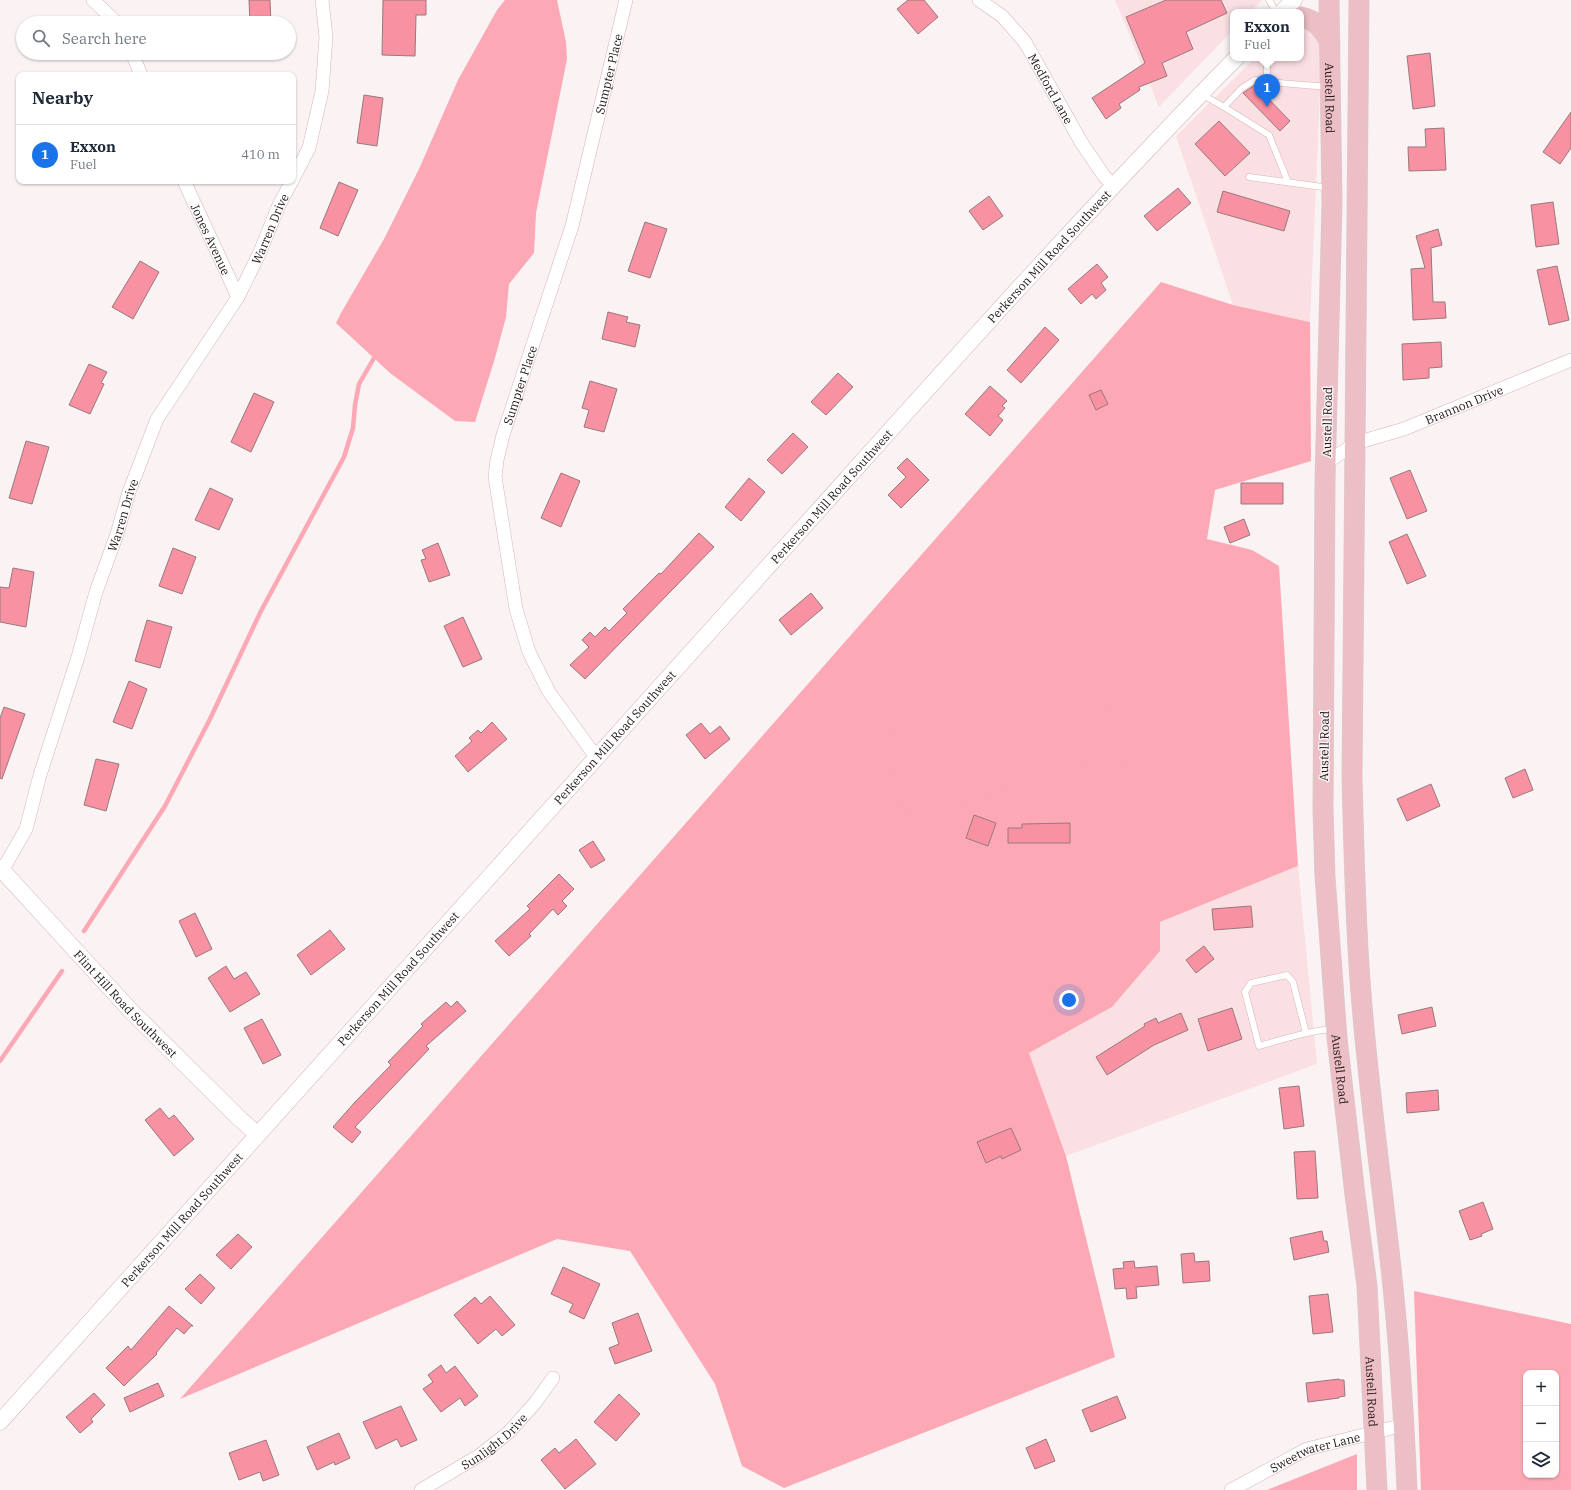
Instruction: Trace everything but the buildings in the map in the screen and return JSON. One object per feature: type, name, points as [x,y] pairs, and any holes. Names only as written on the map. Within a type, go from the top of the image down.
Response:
[{"type":"main road","name":"Austell Road","points":[[1329,0],[1331,188],[1325,496],[1323,810],[1325,877],[1336,1029],[1367,1286],[1377,1490]]},
{"type":"main road","points":[[1359,0],[1352,778],[1354,862],[1361,992],[1376,1142],[1391,1269],[1404,1425],[1407,1490]]},
{"type":"main road","points":[[1304,18],[1310,19],[1317,24],[1330,42]]},
{"type":"street","points":[[92,0],[109,16]]},
{"type":"street","name":"Warren Drive","points":[[296,172],[309,148],[322,90],[326,37],[322,0]]},
{"type":"street","name":"Sumpter Place","points":[[596,757],[549,692],[529,652],[516,609],[495,477],[503,434],[572,226],[626,0]]},
{"type":"street","name":"Medford Lane","points":[[979,0],[1002,16],[1025,42],[1081,142],[1104,176],[1114,186]]},
{"type":"street","points":[[1285,9],[1294,0]]},
{"type":"street","points":[[135,60],[140,72]]},
{"type":"street","name":"Perkerson Mill Road Southwest","points":[[0,1422],[257,1134],[1019,288],[1233,61]]},
{"type":"street","name":"Jones Avenue","points":[[185,184],[238,297]]},
{"type":"street","name":"Warren Drive","points":[[1,870],[26,829],[40,775],[78,657],[96,592],[117,534],[129,492],[157,420],[238,297],[260,252],[279,205],[290,184]]},
{"type":"street","name":"Brannon Drive","points":[[1326,464],[1356,443],[1404,429],[1571,360]]},
{"type":"street","name":"Flint Hill Road Southwest","points":[[1,870],[130,1011],[257,1134]]},
{"type":"street","name":"Sunlight Drive","points":[[421,1490],[480,1455],[509,1432],[535,1403],[553,1378]]},
{"type":"street","name":"Sweetwater Lane","points":[[1231,1490],[1307,1449],[1404,1425]]},
{"type":"lane","points":[[1269,0],[1274,9]]},
{"type":"lane","points":[[1267,61],[1267,82]]},
{"type":"lane","points":[[1224,107],[1242,88],[1255,80],[1330,87]]},
{"type":"lane","points":[[1201,94],[1269,135],[1288,182]]},
{"type":"lane","points":[[1249,177],[1331,188]]},
{"type":"lane","points":[[1306,1033],[1293,982],[1287,975],[1251,983],[1245,992],[1259,1046],[1306,1033],[1316,1030],[1336,1029]]},
{"type":"shaded area","points":[[505,0],[557,0],[566,42],[567,59],[536,213],[534,253],[509,284],[506,317],[475,422],[455,421],[390,373],[336,323],[384,239],[419,169],[458,80],[497,10]]},
{"type":"shaded area","points":[[1115,0],[1262,0],[1253,9],[1230,9],[1230,33],[1159,107]]},
{"type":"shaded area","points":[[1304,25],[1312,28],[1322,47],[1310,322],[1233,305],[1176,136],[1252,61],[1304,61]]},
{"type":"shaded area","points":[[1161,282],[1233,305],[1310,322],[1311,461],[1215,490],[1207,539],[1252,550],[1279,566],[1298,866],[1160,922],[1160,951],[1112,1007],[1029,1053],[1066,1156],[1115,1357],[784,1488],[742,1466],[715,1384],[630,1251],[557,1239],[180,1399]]},
{"type":"shaded area","points":[[1078,687],[1103,696],[1121,727],[1127,744],[1128,761],[1117,770],[1091,768],[1071,758],[1056,761],[994,793],[933,815],[917,815],[900,806],[893,794],[889,750],[900,714],[921,703],[955,695]]},
{"type":"shaded area","points":[[1298,866],[1317,1064],[1066,1156],[1029,1053],[1112,1007],[1160,951],[1160,922]]},
{"type":"shaded area","points":[[1414,1291],[1571,1324],[1571,1490],[1421,1490]]},
{"type":"shaded area","points":[[1357,1454],[1357,1490],[1267,1490]]},
{"type":"waterway","points":[[84,931],[165,806],[210,719],[261,611],[344,457],[353,428],[359,384],[374,358]]},
{"type":"waterway","points":[[0,1061],[62,971]]},
{"type":"place","name":"Exxon","points":[[1267,107]]}]
